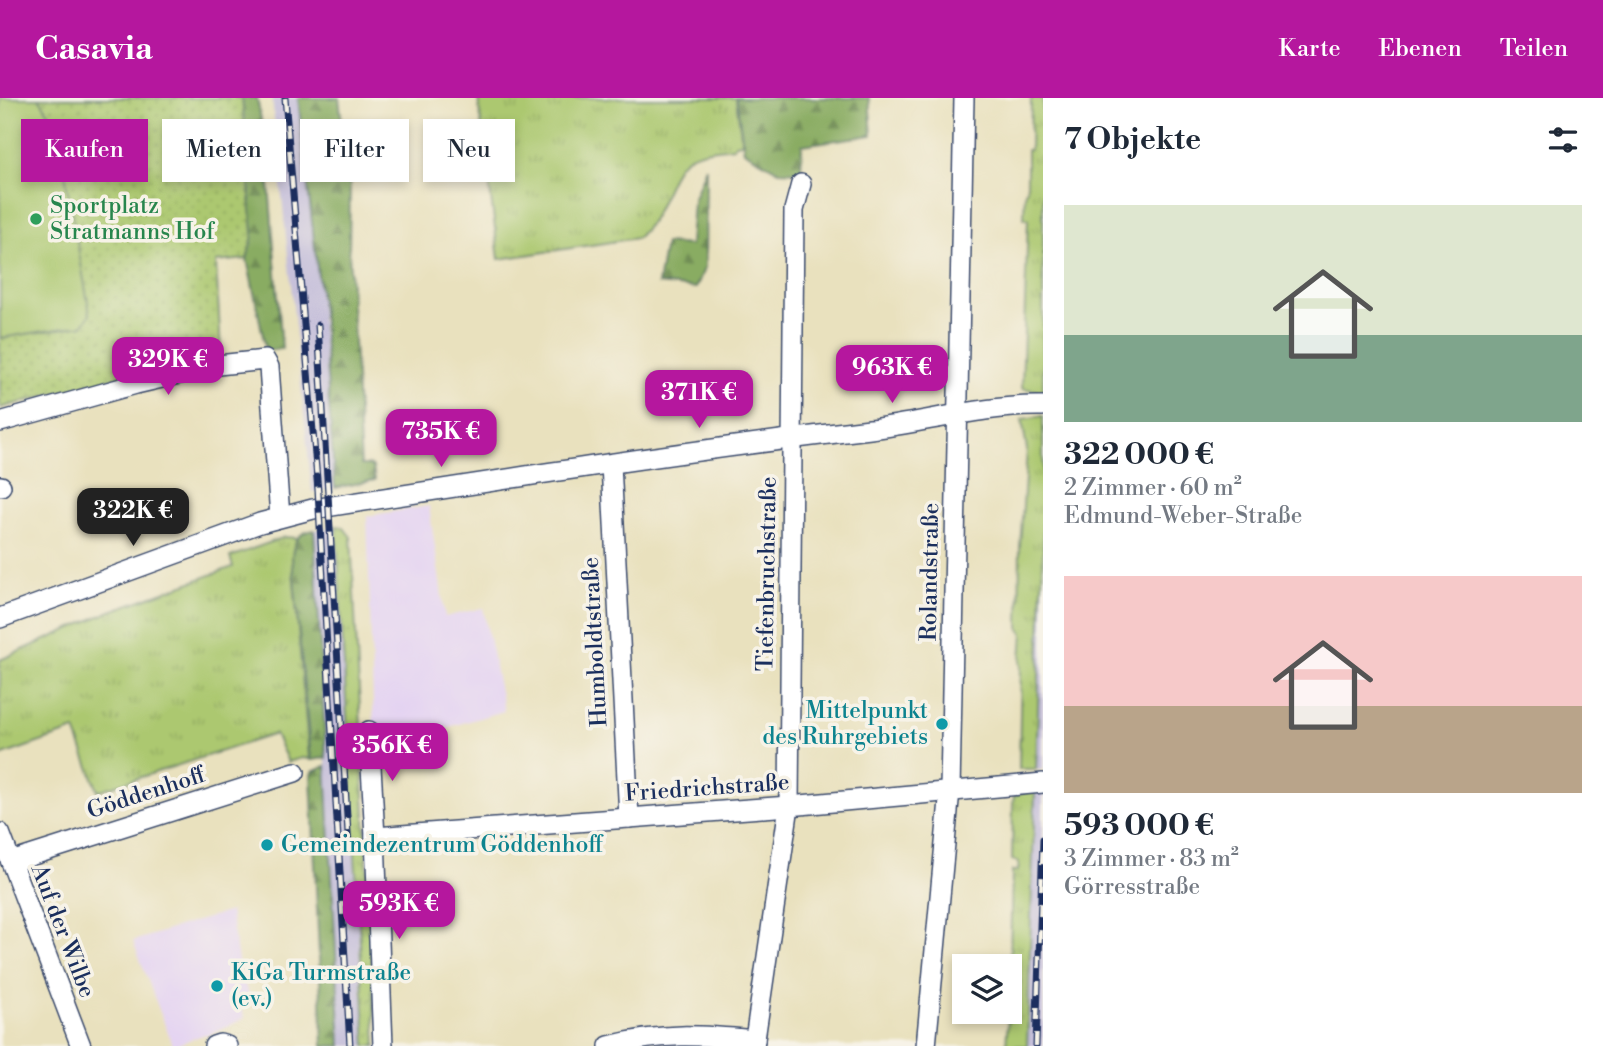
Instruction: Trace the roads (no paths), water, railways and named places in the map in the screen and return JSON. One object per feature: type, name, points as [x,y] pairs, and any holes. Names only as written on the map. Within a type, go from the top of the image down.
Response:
[{"type":"street","name":"Rolandstraße","points":[[926,1046],[950,790],[964,98]]},
{"type":"street","name":"Tiefenbruchstraße","points":[[754,1043],[789,806],[794,210],[801,184]]},
{"type":"street","points":[[0,422],[136,384],[218,365],[265,360],[269,367],[280,517]]},
{"type":"street","points":[[0,618],[280,517],[324,507],[647,457],[1043,406]]},
{"type":"street","name":"Humboldtstraße","points":[[611,464],[629,818]]},
{"type":"street","points":[[369,731],[383,1046]]},
{"type":"street","name":"Göddenhoff","points":[[11,862],[295,772]]},
{"type":"street","name":"Friedrichstraße","points":[[375,837],[789,806],[1043,783]]},
{"type":"street","name":"Auf der Wilbe","points":[[0,833],[81,1046]]},
{"type":"street","points":[[609,1046],[631,1040],[694,1034],[754,1043]]},
{"type":"street","points":[[214,1046],[227,1046]]},
{"type":"railway","points":[[285,98],[318,491],[350,1046]]},
{"type":"railway","points":[[318,325],[349,850]]},
{"type":"railway","points":[[1036,1046],[1043,839]]},
{"type":"place","name":"Sportplatz Stratmanns Hof","points":[[36,219]]},
{"type":"place","name":"Mittelpunkt des Ruhrgebiets","points":[[942,724]]},
{"type":"place","name":"Gemeindezentrum Göddenhoff","points":[[267,845]]},
{"type":"place","name":"KiGa Turmstraße (ev.)","points":[[217,986]]}]
